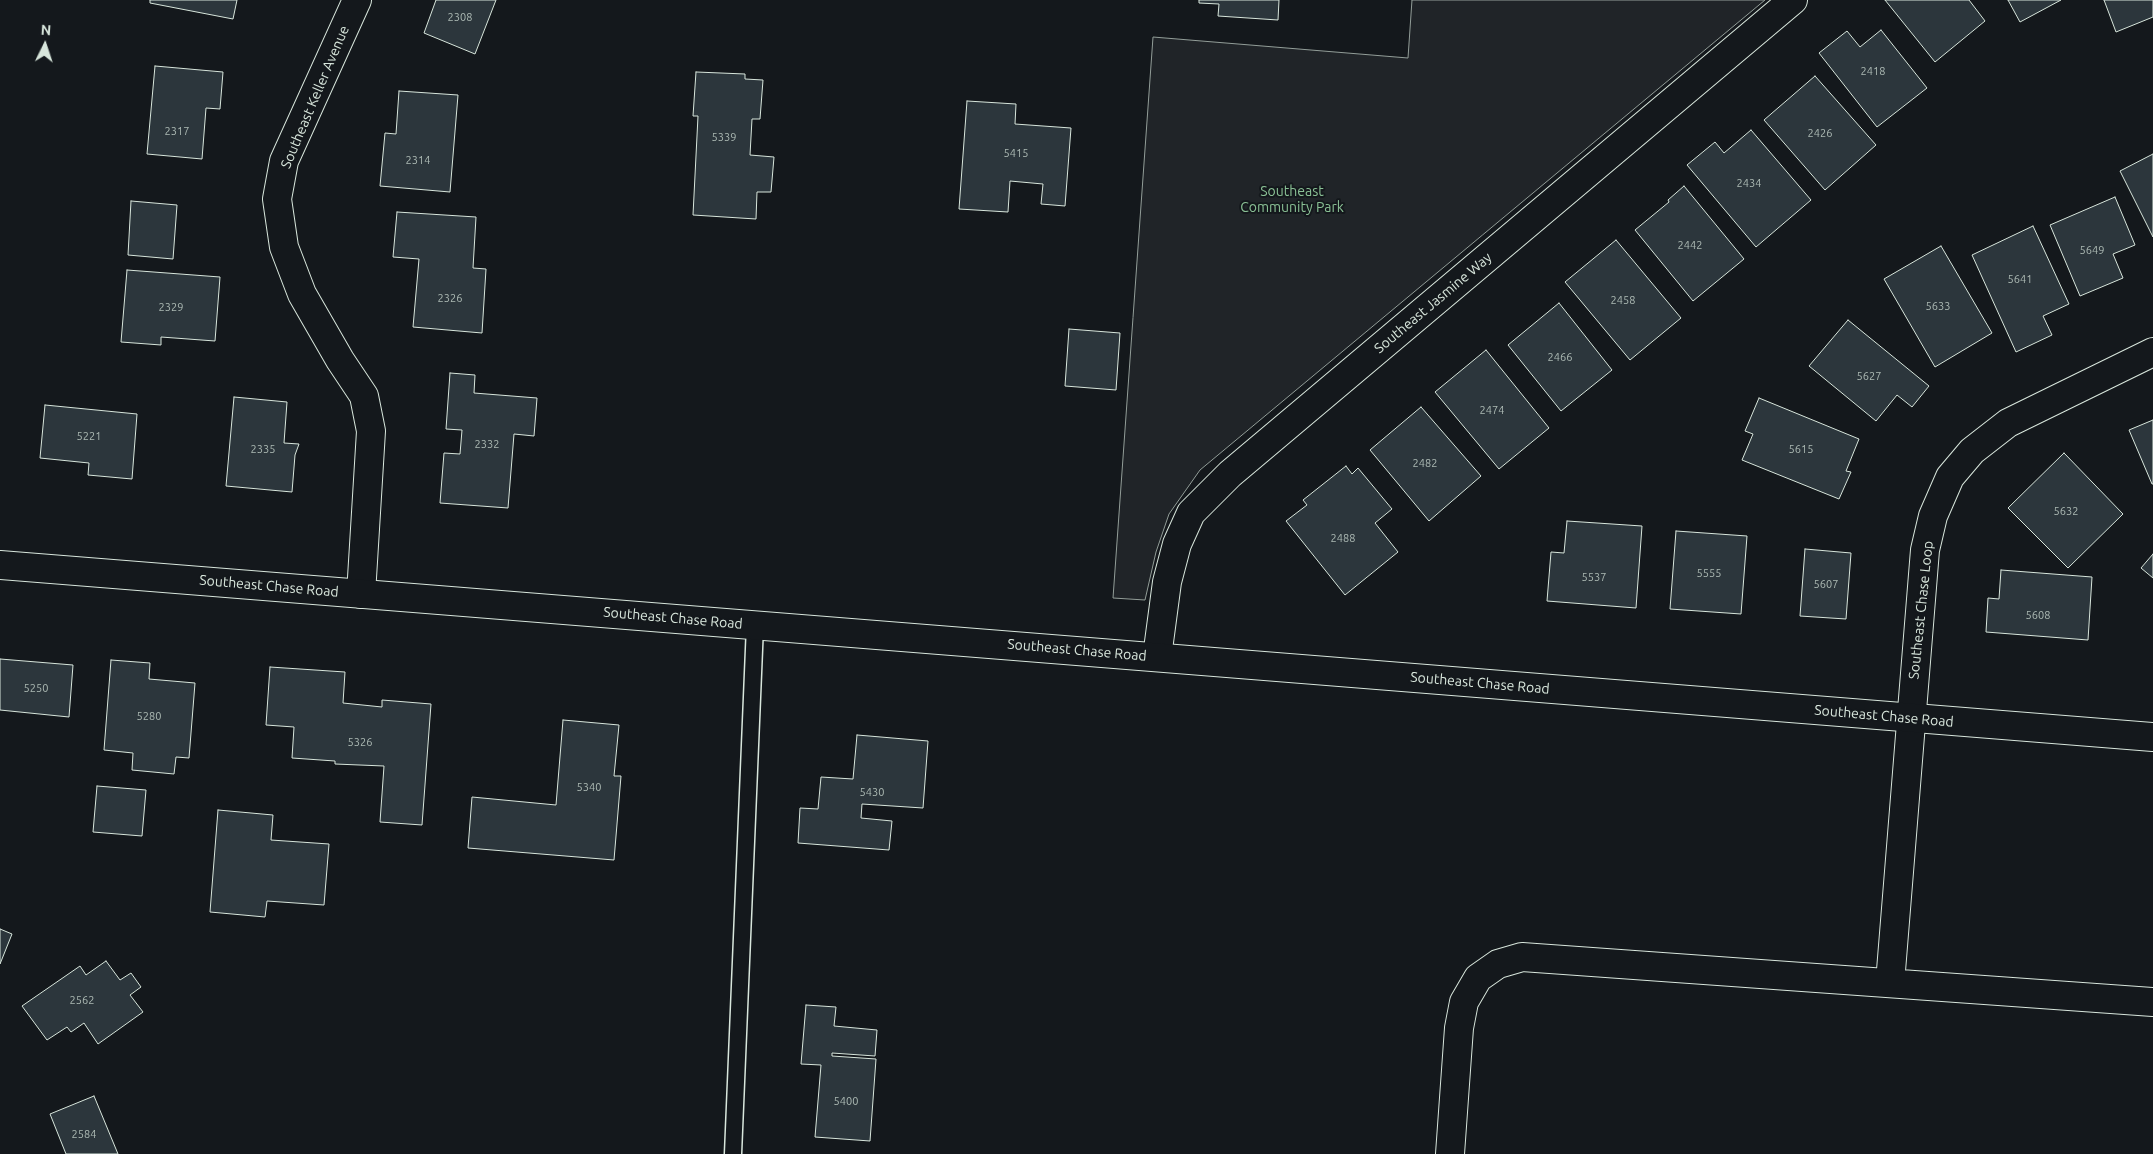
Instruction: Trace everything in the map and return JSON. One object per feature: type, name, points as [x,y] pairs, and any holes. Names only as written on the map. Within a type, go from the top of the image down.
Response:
[{"type":"street","name":"Southeast Keller Avenue","points":[[357,0],[284,162],[278,198],[284,247],[302,294],[340,360],[364,396],[371,431],[361,594]]},
{"type":"street","name":"Southeast Jasmine Way","points":[[1157,657],[1166,582],[1177,544],[1191,514],[1230,474],[1793,0]]},
{"type":"street","name":"Southeast Chase Loop","points":[[1890,983],[1925,550],[1933,516],[1950,477],[1972,451],[2008,423],[2153,352]]},
{"type":"street","name":"Southeast Chase Road","points":[[0,565],[2153,737]]},
{"type":"street","points":[[1450,1154],[1459,1028],[1464,1002],[1478,978],[1498,964],[1522,957],[2153,1002]]},
{"type":"lane","points":[[733,1154],[755,625]]},
{"type":"green space","name":"Southeast Community Park","points":[[1412,0],[1765,0],[1200,470],[1169,514],[1156,552],[1145,600],[1113,598],[1153,37],[1408,58]]},
{"type":"building","points":[[150,0],[237,0],[233,19],[150,3]]},
{"type":"building","points":[[436,0],[496,0],[475,54],[424,33]]},
{"type":"building","points":[[1199,0],[1279,0],[1278,20],[1218,16],[1219,4],[1199,3]]},
{"type":"building","points":[[1885,0],[1969,0],[1985,21],[1935,62]]},
{"type":"building","points":[[2008,0],[2061,0],[2020,22]]},
{"type":"building","points":[[2104,0],[2153,0],[2153,17],[2116,32]]},
{"type":"building","points":[[1881,30],[1927,88],[1877,127],[1819,53],[1847,31],[1860,47]]},
{"type":"building","points":[[155,66],[223,72],[220,109],[206,108],[202,159],[147,154]]},
{"type":"building","points":[[696,72],[745,74],[745,79],[763,80],[760,119],[752,119],[750,155],[774,157],[771,192],[757,192],[756,219],[693,215],[698,116],[693,116]]},
{"type":"building","points":[[1815,76],[1876,145],[1825,190],[1764,120]]},
{"type":"building","points":[[399,91],[458,95],[450,192],[380,186],[385,133],[396,134]]},
{"type":"building","points":[[967,101],[1016,104],[1015,124],[1071,128],[1065,206],[1041,204],[1043,184],[1010,181],[1008,212],[959,209]]},
{"type":"building","points":[[1751,130],[1811,200],[1756,247],[1687,165],[1715,142],[1724,153]]},
{"type":"building","points":[[2153,154],[2153,237],[2120,171]]},
{"type":"building","points":[[1684,186],[1744,259],[1693,301],[1635,230],[1669,202],[1668,200]]},
{"type":"building","points":[[2115,197],[2135,245],[2113,254],[2123,278],[2080,296],[2050,225]]},
{"type":"building","points":[[131,201],[177,205],[173,259],[128,255]]},
{"type":"building","points":[[397,212],[476,217],[473,268],[486,269],[482,333],[413,327],[419,259],[393,257]]},
{"type":"building","points":[[2033,226],[2069,304],[2043,316],[2052,335],[2016,352],[1972,255]]},
{"type":"building","points":[[1616,240],[1681,318],[1630,360],[1565,282]]},
{"type":"building","points":[[1941,246],[1992,333],[1935,367],[1884,279]]},
{"type":"building","points":[[127,270],[220,277],[215,341],[161,337],[161,345],[121,342]]},
{"type":"building","points":[[1559,303],[1612,370],[1561,411],[1508,345]]},
{"type":"building","points":[[1848,320],[1929,386],[1912,407],[1897,395],[1876,421],[1809,366]]},
{"type":"building","points":[[1069,329],[1120,333],[1116,390],[1065,386]]},
{"type":"building","points":[[1486,350],[1549,428],[1499,469],[1435,392]]},
{"type":"building","points":[[450,373],[475,375],[474,393],[537,398],[534,436],[514,434],[508,508],[440,503],[444,453],[460,454],[462,430],[446,429]]},
{"type":"building","points":[[234,397],[287,402],[284,443],[299,444],[295,455],[292,492],[226,486]]},
{"type":"building","points":[[1759,398],[1859,439],[1846,471],[1851,472],[1839,499],[1742,460],[1753,434],[1745,431]]},
{"type":"building","points":[[45,405],[137,414],[132,479],[88,475],[89,463],[40,458]]},
{"type":"building","points":[[1421,407],[1481,476],[1429,521],[1370,450]]},
{"type":"building","points":[[2153,420],[2153,484],[2152,484],[2129,430]]},
{"type":"building","points":[[2064,453],[2123,514],[2068,568],[2008,508]]},
{"type":"building","points":[[1346,466],[1352,474],[1358,468],[1392,509],[1375,523],[1398,552],[1345,595],[1286,521],[1307,505],[1303,500]]},
{"type":"building","points":[[1567,521],[1642,526],[1636,608],[1547,601],[1551,552],[1564,553]]},
{"type":"building","points":[[1676,531],[1747,536],[1741,614],[1670,609]]},
{"type":"building","points":[[1805,549],[1851,553],[1846,619],[1800,616]]},
{"type":"building","points":[[2153,554],[2153,578],[2141,568]]},
{"type":"building","points":[[2001,570],[2092,577],[2088,640],[1986,632],[1988,598],[1999,599]]},
{"type":"building","points":[[0,659],[73,665],[69,717],[0,710]]},
{"type":"building","points":[[111,660],[150,663],[149,679],[195,683],[189,758],[176,757],[174,774],[132,770],[133,753],[104,750]]},
{"type":"building","points":[[270,667],[345,672],[343,703],[382,707],[382,700],[431,704],[422,825],[380,822],[384,766],[335,764],[335,761],[292,758],[294,727],[266,725]]},
{"type":"building","points":[[563,720],[619,725],[614,776],[621,776],[614,860],[468,848],[472,797],[556,805]]},
{"type":"building","points":[[857,735],[928,741],[923,808],[862,804],[861,818],[892,821],[889,850],[798,843],[800,808],[818,809],[821,777],[853,779]]},
{"type":"building","points":[[97,786],[146,790],[142,836],[93,832]]},
{"type":"building","points":[[218,810],[273,815],[271,840],[329,844],[324,905],[267,901],[265,917],[210,912]]},
{"type":"building","points":[[0,929],[12,934],[0,964]]},
{"type":"building","points":[[106,961],[120,980],[131,973],[141,987],[130,995],[143,1012],[98,1044],[84,1023],[71,1032],[67,1027],[47,1040],[22,1006],[80,966],[86,975]]},
{"type":"building","points":[[806,1005],[836,1007],[834,1026],[877,1030],[875,1056],[832,1053],[832,1056],[876,1059],[870,1141],[815,1137],[821,1065],[801,1064]]},
{"type":"building","points":[[94,1096],[118,1154],[66,1154],[50,1114]]}]
